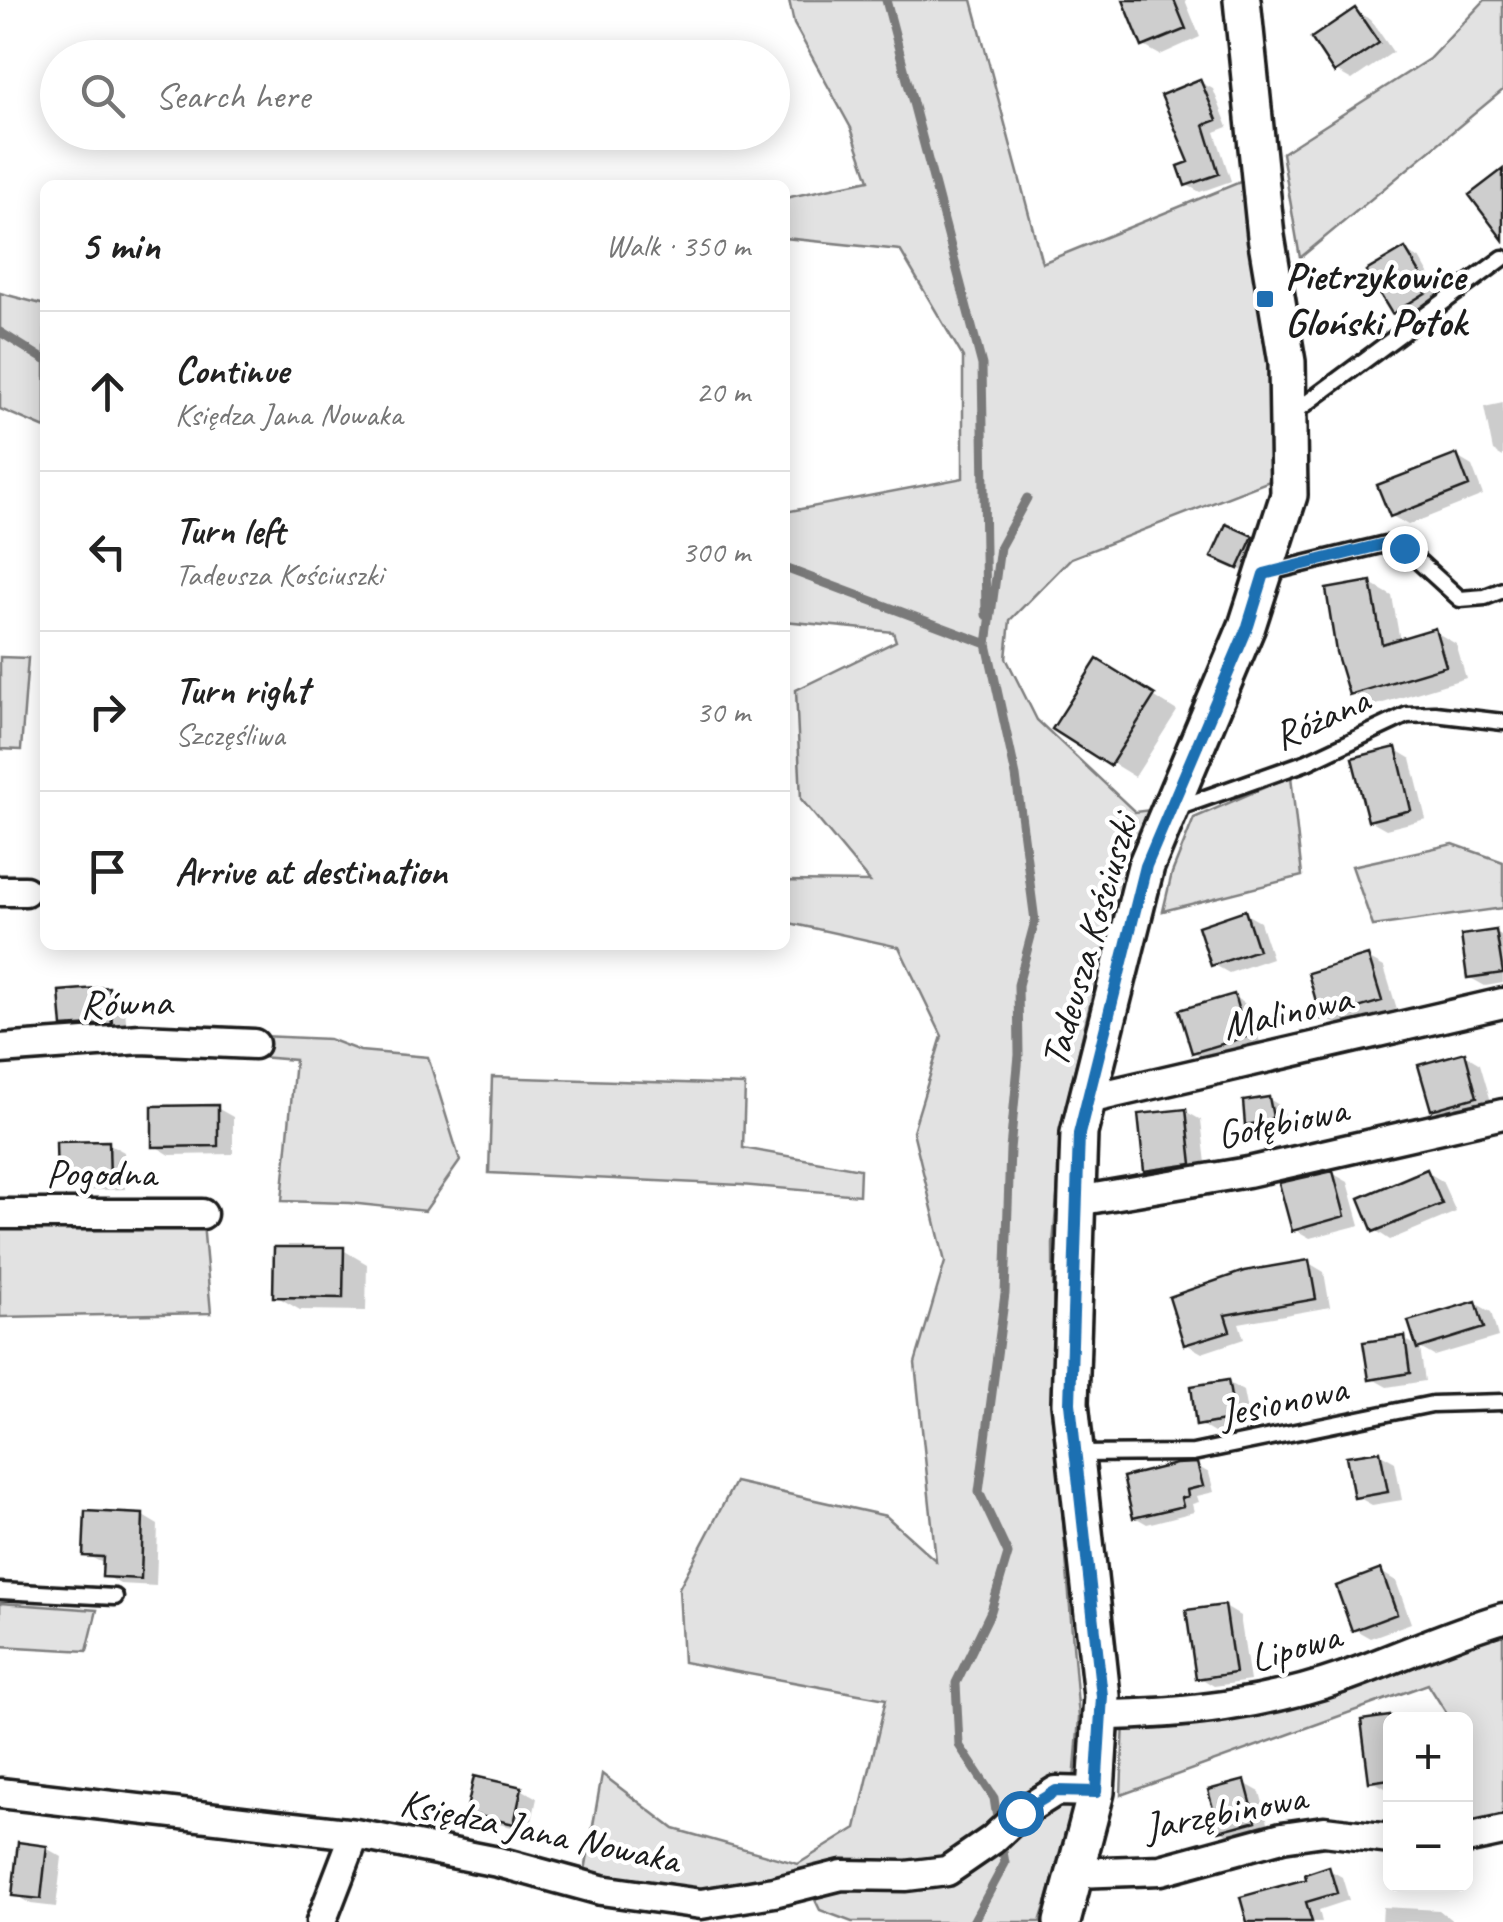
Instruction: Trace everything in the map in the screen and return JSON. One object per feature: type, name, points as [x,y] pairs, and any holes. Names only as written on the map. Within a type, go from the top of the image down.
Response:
[{"type":"street","name":"Tadeusza Kościuszki","points":[[1062,1922],[1096,1792],[1102,1696],[1070,1403],[1079,1134],[1146,866],[1248,626],[1289,495],[1287,362],[1266,236],[1242,0]]},
{"type":"street","name":"Malinowa","points":[[1088,1099],[1503,1003]]},
{"type":"street","name":"Równa","points":[[0,1050],[141,1039],[254,1044]]},
{"type":"street","name":"Gołębiowa","points":[[1077,1200],[1248,1172],[1503,1114]]},
{"type":"street","name":"Pogodna","points":[[0,1214],[202,1214]]},
{"type":"street","name":"Lipowa","points":[[1101,1714],[1172,1714],[1252,1703],[1340,1678],[1503,1618]]},
{"type":"street","name":"Księdza Jana Nowaka","points":[[0,1792],[355,1834],[498,1862],[601,1890],[701,1904],[774,1892],[842,1874],[906,1876],[947,1871],[1056,1791],[1096,1792]]},
{"type":"street","name":"Jarzębinowa","points":[[1076,1873],[1160,1870],[1282,1837],[1324,1830],[1383,1838]]},
{"type":"street","points":[[1473,1837],[1503,1831]]},
{"type":"street","points":[[322,1922],[355,1834]]},
{"type":"lane","points":[[1288,417],[1503,258]]},
{"type":"lane","points":[[1264,574],[1384,544],[1404,548],[1460,600],[1503,590]]},
{"type":"lane","name":"Różana","points":[[1169,810],[1307,762],[1407,715],[1435,714],[1503,722]]},
{"type":"lane","name":"Jesionowa","points":[[1076,1454],[1193,1454],[1432,1404],[1503,1402]]},
{"type":"lane","points":[[0,1591],[115,1598]]},
{"type":"shaded area","points":[[789,0],[972,0],[1042,263],[1245,180],[1265,316],[1280,477],[1071,558],[1010,620],[1006,658],[1037,720],[1135,812],[1151,810],[1101,958],[1064,1115],[1053,1244],[1054,1410],[1079,1718],[1071,1821],[1040,1922],[852,1922],[820,1910],[804,1877],[710,1892],[658,1889],[585,1871],[602,1774],[674,1829],[798,1864],[856,1828],[886,1699],[683,1662],[679,1588],[735,1482],[886,1516],[936,1561],[915,1363],[945,1262],[913,1131],[942,1036],[899,947],[790,923],[790,881],[870,882],[801,799],[796,690],[896,641],[893,632],[790,622],[790,511],[963,478],[963,357],[900,250],[790,239],[790,197],[869,180],[851,128],[794,24]]},
{"type":"shaded area","points":[[1485,0],[1503,0],[1503,90],[1300,258],[1282,153],[1429,59]]},
{"type":"shaded area","points":[[0,293],[40,304],[40,426],[0,409]]},
{"type":"shaded area","points":[[0,657],[28,658],[21,750],[0,749]]},
{"type":"shaded area","points":[[1291,776],[1302,876],[1163,911],[1172,873],[1194,818]]},
{"type":"shaded area","points":[[1453,844],[1503,862],[1503,908],[1373,926],[1352,866]]},
{"type":"shaded area","points":[[261,1036],[329,1039],[360,1051],[428,1057],[460,1161],[425,1211],[282,1201],[295,1060],[260,1057]]},
{"type":"shaded area","points":[[492,1077],[745,1085],[743,1148],[860,1169],[859,1195],[489,1173]]},
{"type":"shaded area","points":[[0,1222],[203,1223],[211,1313],[0,1317]]},
{"type":"shaded area","points":[[0,1603],[97,1610],[87,1651],[0,1646]]},
{"type":"shaded area","points":[[1503,1625],[1503,1820],[1474,1825],[1473,1712],[1446,1712],[1428,1684],[1121,1795],[1124,1720],[1167,1722]]},
{"type":"building","points":[[1123,0],[1174,0],[1186,29],[1142,47]]},
{"type":"building","points":[[1355,8],[1379,43],[1334,73],[1311,38]]},
{"type":"building","points":[[1200,79],[1217,120],[1204,125],[1219,174],[1185,186],[1178,166],[1189,162],[1161,95]]},
{"type":"building","points":[[1503,169],[1503,240],[1469,195]]},
{"type":"building","points":[[1405,248],[1430,290],[1392,314],[1366,271]]},
{"type":"building","points":[[1457,454],[1469,486],[1390,517],[1377,485]]},
{"type":"building","points":[[1226,524],[1253,536],[1238,569],[1211,557]]},
{"type":"building","points":[[1371,581],[1382,644],[1435,628],[1446,666],[1349,695],[1336,652],[1326,589]]},
{"type":"building","points":[[1097,659],[1155,695],[1110,766],[1052,729]]},
{"type":"building","points":[[1396,747],[1411,810],[1368,821],[1352,758]]},
{"type":"building","points":[[1245,910],[1258,950],[1211,966],[1198,926]]},
{"type":"building","points":[[1496,930],[1503,973],[1467,978],[1461,935]]},
{"type":"building","points":[[1368,955],[1382,1001],[1321,1019],[1308,973]]},
{"type":"building","points":[[109,987],[112,1024],[62,1027],[59,991]]},
{"type":"building","points":[[1234,994],[1246,1037],[1192,1053],[1179,1010]]},
{"type":"building","points":[[1465,1052],[1477,1097],[1431,1110],[1418,1065]]},
{"type":"building","points":[[1269,1097],[1273,1117],[1245,1125],[1243,1101]]},
{"type":"building","points":[[218,1105],[218,1146],[152,1147],[152,1106]]},
{"type":"building","points":[[1186,1109],[1192,1164],[1144,1171],[1138,1114]]},
{"type":"building","points":[[109,1141],[110,1181],[57,1183],[56,1142]]},
{"type":"building","points":[[1427,1169],[1442,1204],[1373,1232],[1359,1198]]},
{"type":"building","points":[[1333,1171],[1345,1216],[1292,1231],[1279,1183]]},
{"type":"building","points":[[274,1247],[344,1247],[343,1298],[273,1297]]},
{"type":"building","points":[[1309,1260],[1316,1299],[1225,1315],[1230,1331],[1184,1345],[1169,1297],[1244,1271]]},
{"type":"building","points":[[1476,1301],[1484,1328],[1417,1349],[1408,1321]]},
{"type":"building","points":[[1405,1336],[1410,1373],[1369,1380],[1363,1342]]},
{"type":"building","points":[[1228,1380],[1235,1419],[1196,1426],[1191,1386]]},
{"type":"building","points":[[1380,1451],[1388,1492],[1354,1498],[1346,1456]]},
{"type":"building","points":[[1197,1463],[1203,1486],[1187,1490],[1188,1496],[1181,1498],[1183,1506],[1133,1518],[1123,1477]]},
{"type":"building","points":[[85,1511],[143,1514],[141,1579],[102,1577],[103,1557],[83,1556]]},
{"type":"building","points":[[1381,1569],[1397,1614],[1352,1631],[1336,1586]]},
{"type":"building","points":[[1225,1605],[1235,1673],[1196,1679],[1186,1610]]},
{"type":"building","points":[[1383,1717],[1383,1780],[1369,1782],[1361,1720]]},
{"type":"building","points":[[474,1776],[522,1787],[514,1824],[466,1813]]},
{"type":"building","points":[[1245,1780],[1256,1821],[1219,1831],[1208,1790]]},
{"type":"building","points":[[18,1842],[47,1846],[41,1899],[12,1896]]},
{"type":"building","points":[[1329,1866],[1337,1893],[1306,1902],[1312,1922],[1247,1922],[1240,1897],[1306,1879],[1305,1874]]},
{"type":"waterway","points":[[886,0],[982,365],[986,615]]},
{"type":"waterway","points":[[0,332],[40,357]]},
{"type":"waterway","points":[[998,1825],[994,1798],[959,1745],[956,1683],[991,1611],[1008,1554],[979,1492],[1005,1294],[1010,1149],[1019,1055],[1018,985],[1035,921],[1016,776],[987,644],[1000,547],[1027,498]]},
{"type":"waterway","points":[[790,570],[987,644],[987,640]]},
{"type":"waterway","points":[[973,1922],[1005,1863],[1001,1840]]},
{"type":"place","name":"Pietrzykowice Gloński Potok","points":[[1265,299]]},
{"type":"route","points":[[1020,1813],[1056,1791],[1096,1792],[1102,1696],[1070,1403],[1079,1134],[1146,866],[1248,626],[1264,574],[1384,544],[1404,548]]}]
